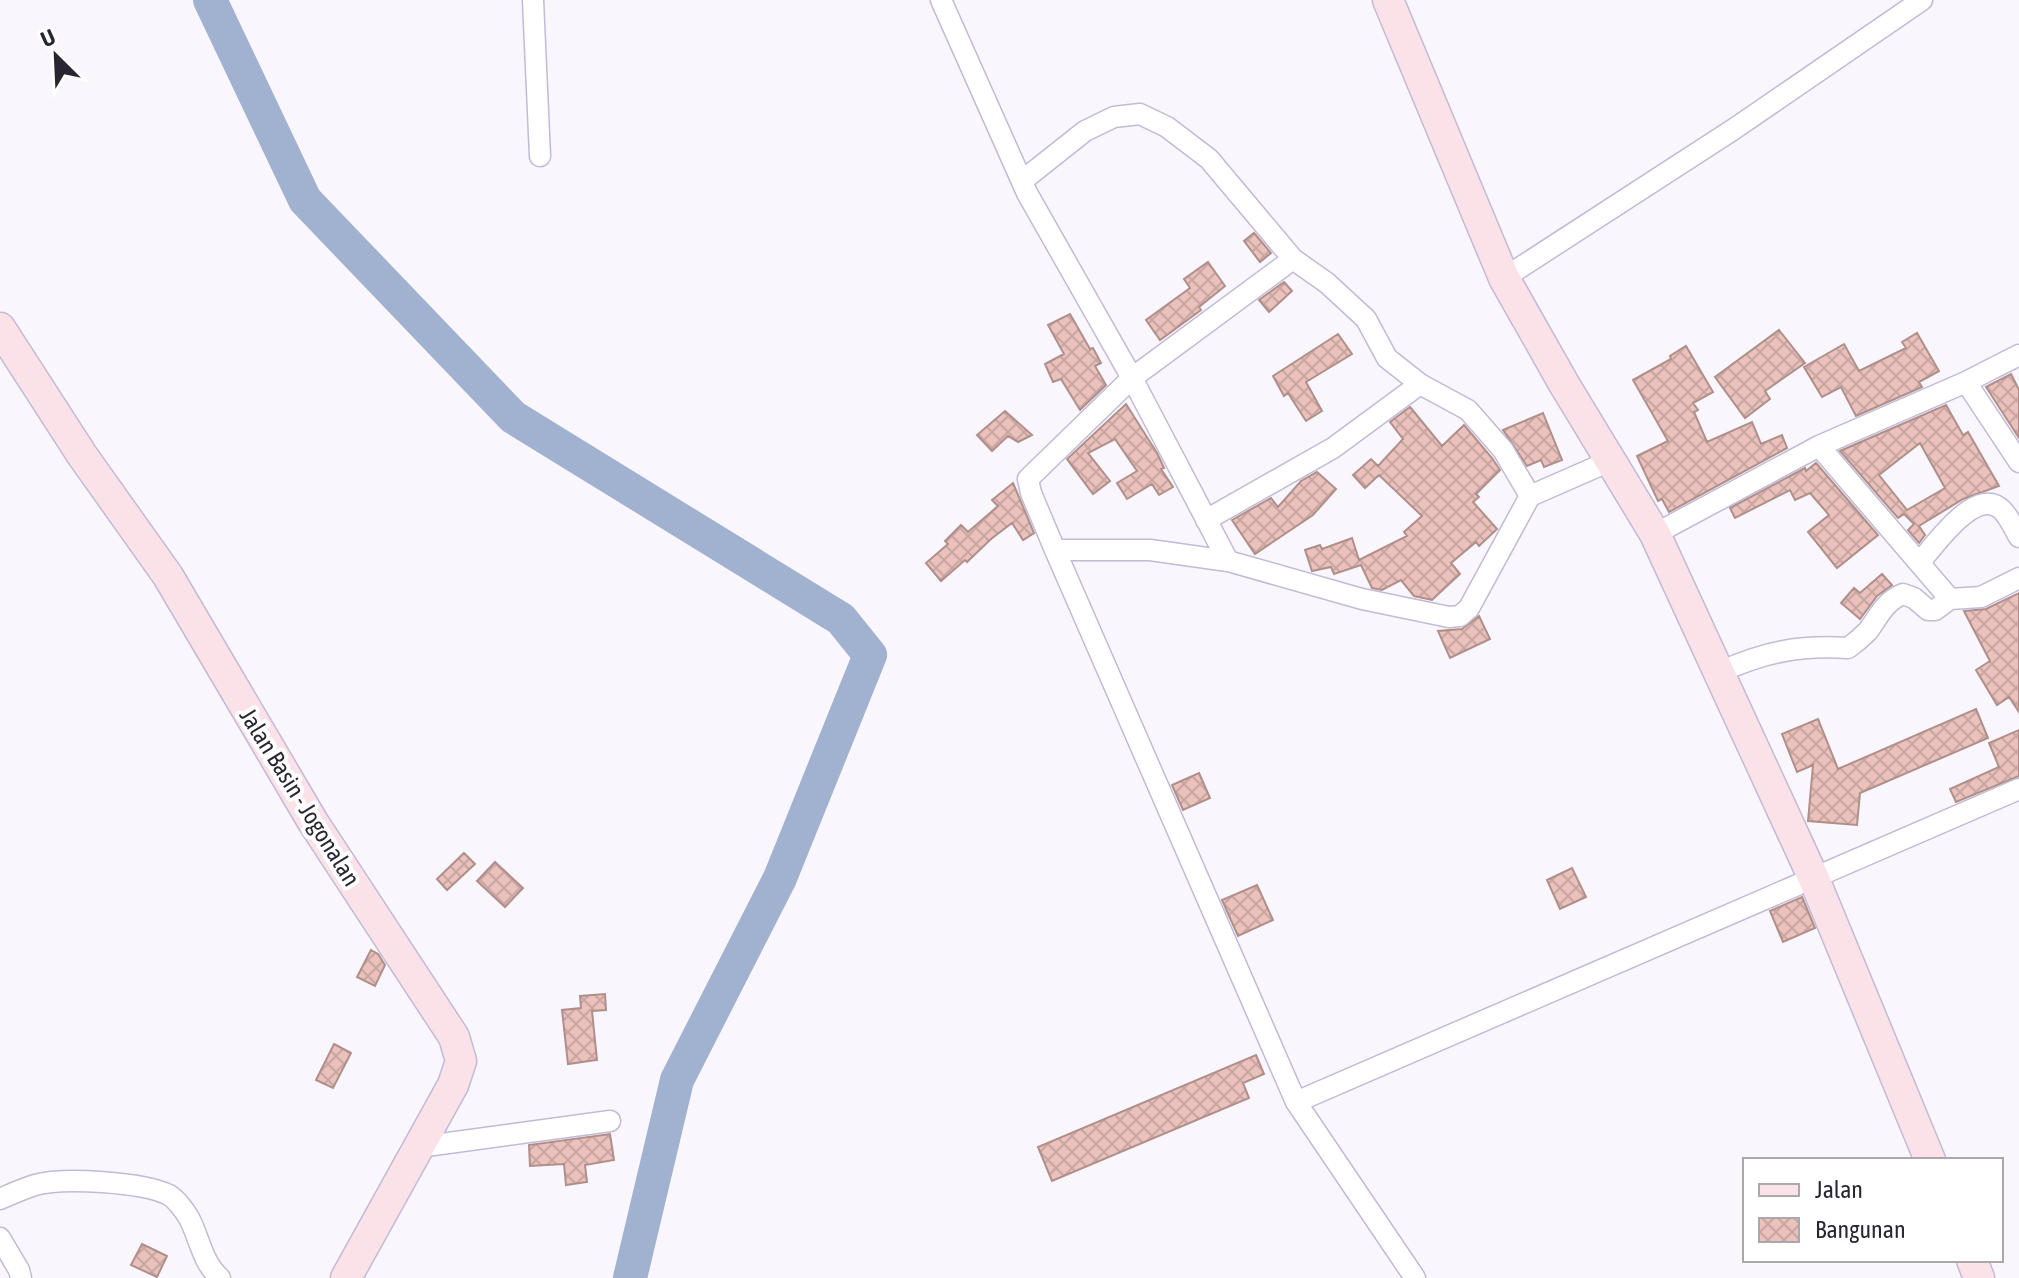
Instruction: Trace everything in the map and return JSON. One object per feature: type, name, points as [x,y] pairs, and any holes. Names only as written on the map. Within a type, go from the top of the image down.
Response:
[{"type":"street","points":[[533,0],[540,156]]},
{"type":"street","points":[[941,0],[1022,181],[1132,378],[1228,561]]},
{"type":"street","points":[[1388,0],[1504,278],[1655,534],[1720,672],[1814,879],[1929,1158]]},
{"type":"street","points":[[1504,278],[1734,129],[1922,0]]},
{"type":"street","points":[[1022,181],[1085,131],[1114,117],[1140,114],[1167,127],[1209,159],[1293,259],[1327,283],[1366,319],[1387,358],[1420,384],[1468,410],[1503,450],[1530,496]]},
{"type":"street","points":[[1293,259],[1132,378],[1028,479],[1055,550],[1296,1102],[1415,1278]]},
{"type":"street","name":"Jalan Basin - Jogonalan","points":[[0,328],[82,455],[168,576],[313,822],[454,1037],[461,1061],[453,1085],[346,1278]]},
{"type":"street","points":[[1655,534],[1819,446],[1966,382],[2019,355]]},
{"type":"street","points":[[1966,382],[2019,462]]},
{"type":"street","points":[[1206,520],[1333,448],[1420,384]]},
{"type":"street","points":[[1819,446],[1950,599]]},
{"type":"street","points":[[1055,550],[1150,550],[1228,561],[1362,599],[1449,617],[1460,616],[1469,608],[1530,496],[1610,461]]},
{"type":"street","points":[[1920,562],[1959,516],[1991,503],[2001,509],[2019,537]]},
{"type":"street","points":[[1720,672],[1753,657],[1781,650],[1848,648],[1866,634],[1893,597],[1903,594],[1914,598],[1928,610],[1935,610],[1950,599],[1981,597],[2019,578]]},
{"type":"street","points":[[1296,1102],[2019,789]]},
{"type":"street","points":[[419,1147],[610,1121]]},
{"type":"street","points":[[0,1199],[37,1184],[102,1182],[139,1186],[172,1196],[189,1218],[200,1249],[220,1278]]},
{"type":"street","points":[[0,1238],[21,1278]]},
{"type":"building","points":[[1254,233],[1271,253],[1260,262],[1244,241]]},
{"type":"building","points":[[1208,262],[1225,286],[1199,307],[1201,310],[1160,340],[1146,320],[1190,288],[1184,279]]},
{"type":"building","points":[[1284,282],[1292,291],[1269,312],[1259,300]]},
{"type":"building","points":[[1070,314],[1101,363],[1095,366],[1106,385],[1080,410],[1061,379],[1053,382],[1045,364],[1064,354],[1048,325]]},
{"type":"building","points":[[1779,330],[1805,363],[1765,391],[1770,399],[1745,418],[1715,377]]},
{"type":"building","points":[[1917,333],[1939,371],[1919,382],[1922,387],[1856,416],[1841,387],[1822,397],[1804,367],[1844,344],[1859,371],[1906,348],[1902,342]]},
{"type":"building","points":[[1338,334],[1352,354],[1306,382],[1322,411],[1306,421],[1288,393],[1284,396],[1273,376]]},
{"type":"building","points":[[1686,346],[1713,392],[1693,403],[1707,442],[1752,422],[1761,444],[1782,435],[1787,448],[1669,512],[1662,499],[1658,501],[1637,456],[1668,441],[1633,380],[1671,359],[1670,356]]},
{"type":"building","points":[[2011,374],[2019,390],[2019,438],[1986,387]]},
{"type":"building","points":[[1126,404],[1157,453],[1164,468],[1161,469],[1173,487],[1159,495],[1152,484],[1127,499],[1117,483],[1137,471],[1115,439],[1088,453],[1110,481],[1093,494],[1067,459]]},
{"type":"building","points":[[1946,405],[1963,435],[1968,432],[1999,486],[1963,499],[1919,526],[1925,535],[1919,543],[1908,530],[1914,524],[1904,514],[1898,518],[1840,451]],"holes":[[[1920,443],[1945,488],[1907,510],[1879,475]]]},
{"type":"building","points":[[1410,407],[1442,446],[1464,425],[1500,470],[1476,494],[1479,497],[1473,502],[1497,529],[1479,546],[1476,542],[1451,563],[1460,574],[1432,600],[1414,596],[1401,580],[1382,590],[1372,588],[1361,565],[1334,574],[1331,567],[1312,571],[1305,550],[1320,545],[1322,549],[1352,538],[1359,560],[1407,536],[1404,532],[1422,516],[1379,475],[1365,488],[1353,475],[1371,459],[1378,466],[1403,439],[1390,422]]},
{"type":"building","points":[[1005,411],[1032,435],[1018,442],[1008,436],[992,451],[977,435]]},
{"type":"building","points":[[1543,413],[1562,460],[1544,467],[1541,460],[1527,466],[1503,430]]},
{"type":"building","points":[[1816,463],[1878,535],[1837,568],[1808,532],[1829,515],[1810,493],[1795,500],[1790,490],[1735,518],[1730,508],[1805,468],[1806,471]]},
{"type":"building","points":[[1317,472],[1336,489],[1313,515],[1255,554],[1232,520],[1271,498],[1278,507],[1301,481]]},
{"type":"building","points":[[1013,483],[1034,533],[1023,540],[1012,523],[941,581],[926,563],[948,544],[945,541],[961,525],[968,532],[998,506],[992,500]]},
{"type":"building","points":[[1882,574],[1892,585],[1877,596],[1860,619],[1841,603],[1854,588],[1860,593]]},
{"type":"building","points":[[2019,593],[2019,712],[2009,697],[1997,705],[1976,670],[1990,661],[1964,611],[1986,609]]},
{"type":"building","points":[[1479,616],[1490,639],[1450,658],[1438,631],[1462,629]]},
{"type":"building","points":[[1976,709],[1988,738],[1860,793],[1857,825],[1808,821],[1813,765],[1797,772],[1782,734],[1818,719],[1838,769]]},
{"type":"building","points":[[2019,730],[2019,776],[1956,802],[1950,789],[1999,767],[1989,743]]},
{"type":"building","points":[[1199,773],[1210,798],[1183,810],[1172,785]]},
{"type":"building","points":[[464,853],[475,864],[447,890],[437,879]]},
{"type":"building","points":[[495,862],[523,888],[505,907],[477,881]]},
{"type":"building","points":[[1572,868],[1586,897],[1560,909],[1547,880]]},
{"type":"building","points":[[1257,885],[1273,920],[1238,936],[1222,900]]},
{"type":"building","points":[[1802,897],[1815,928],[1783,942],[1770,911]]},
{"type":"building","points":[[371,950],[385,965],[375,986],[357,977]]},
{"type":"building","points":[[605,994],[606,1010],[592,1011],[597,1060],[568,1064],[562,1010],[581,1008],[580,996]]},
{"type":"building","points":[[334,1044],[351,1053],[333,1088],[316,1080]]},
{"type":"building","points":[[1256,1055],[1264,1074],[1243,1083],[1249,1098],[1052,1181],[1038,1147]]},
{"type":"building","points":[[610,1134],[614,1160],[585,1165],[587,1182],[566,1185],[564,1164],[530,1166],[529,1145]]},
{"type":"building","points":[[142,1244],[167,1256],[157,1277],[131,1265]]},
{"type":"waterway","points":[[210,0],[305,200],[513,417],[841,619],[870,655],[780,878],[677,1080],[630,1278]]}]
